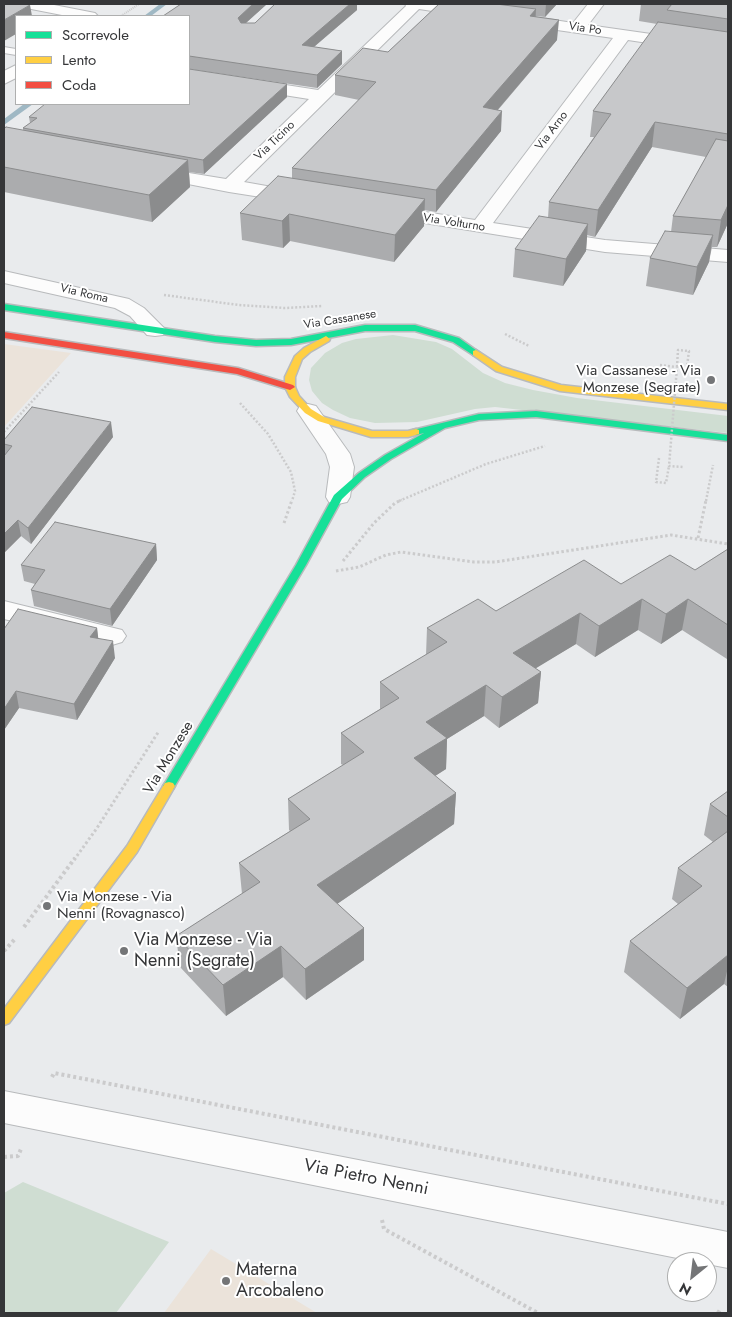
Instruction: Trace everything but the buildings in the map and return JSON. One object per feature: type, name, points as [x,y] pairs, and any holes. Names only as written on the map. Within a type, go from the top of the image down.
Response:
[{"type":"main road","name":"Via Cassanese","points":[[4,307],[215,340],[256,343],[291,342],[365,328],[415,328],[456,340],[499,369],[560,388],[728,407]]},
{"type":"main road","points":[[346,332],[318,342],[302,354],[293,367],[290,377],[290,387],[295,397],[308,412],[336,426],[371,434],[408,434],[440,428],[479,417],[536,414],[728,438]]},
{"type":"main road","points":[[4,335],[238,371],[290,387]]},
{"type":"main road","name":"Via Monzese","points":[[4,1019],[132,849],[301,565],[338,497],[362,475],[388,457],[440,428]]},
{"type":"street","points":[[26,4],[95,14]]},
{"type":"street","points":[[414,4],[491,15]]},
{"type":"street","name":"Via Ticino","points":[[229,186],[414,4]]},
{"type":"street","points":[[577,28],[596,4]]},
{"type":"street","name":"Via Po","points":[[510,18],[728,50]]},
{"type":"street","name":"Via Arno","points":[[480,227],[624,34]]},
{"type":"street","points":[[4,79],[15,71]]},
{"type":"street","points":[[190,75],[321,96]]},
{"type":"street","points":[[137,169],[316,200]]},
{"type":"street","name":"Via Volturno","points":[[374,210],[605,246],[728,256]]},
{"type":"street","name":"Via Roma","points":[[4,278],[122,303],[137,312],[155,330]]},
{"type":"street","points":[[308,412],[338,454],[342,467],[338,497]]},
{"type":"street","points":[[4,610],[112,636]]},
{"type":"street","name":"Via Pietro Nenni","points":[[21,1110],[728,1250]]},
{"type":"path","points":[[123,15],[139,4]]},
{"type":"path","points":[[661,450],[656,482],[666,483],[678,350],[688,351],[686,375]]},
{"type":"path","points":[[660,365],[677,367]]},
{"type":"path","points":[[4,432],[60,372]]},
{"type":"path","points":[[235,400],[268,434],[292,472],[295,491],[284,525]]},
{"type":"path","points":[[553,444],[486,464],[395,503],[374,523],[336,571],[359,566],[386,555],[401,552],[474,562],[495,562],[671,535],[728,544]]},
{"type":"path","points":[[698,538],[714,457]]},
{"type":"path","points":[[669,466],[683,467]]},
{"type":"path","points":[[22,930],[97,828],[160,729]]},
{"type":"path","points":[[4,951],[16,937]]},
{"type":"path","points":[[21,1110],[54,1073],[728,1204]]},
{"type":"path","points":[[374,1180],[384,1229],[538,1313]]},
{"type":"path","points":[[718,1313],[721,1308]]},
{"type":"shaded area","points":[[393,335],[436,342],[452,349],[483,373],[505,383],[533,390],[577,398],[728,416],[728,433],[495,407],[475,409],[417,422],[375,423],[350,418],[333,410],[322,403],[312,391],[309,380],[311,368],[325,353],[342,343],[356,339]]},
{"type":"shaded area","points":[[4,344],[71,353],[4,427]]},
{"type":"shaded area","points":[[23,1182],[169,1242],[116,1313],[4,1313],[4,1193]]},
{"type":"shaded area","name":"Materna Arcobaleno","points":[[211,1249],[317,1313],[164,1313]]},
{"type":"waterway","points":[[148,15],[164,4]]},
{"type":"waterway","points":[[4,123],[28,105]]},
{"type":"traffic: fast","points":[[4,307],[215,339],[256,343],[291,342],[365,328],[415,328],[456,340],[476,353]]},
{"type":"traffic: fast","points":[[416,432],[479,417],[536,414],[728,438]]},
{"type":"traffic: fast","points":[[169,786],[301,565],[338,497],[362,475],[388,457],[440,428]]},
{"type":"traffic: slow","points":[[326,339],[307,350],[298,358],[290,377],[290,387],[295,397],[308,411],[321,419],[371,434],[408,434],[416,432]]},
{"type":"traffic: slow","points":[[476,353],[499,369],[560,388],[728,407]]},
{"type":"traffic: slow","points":[[4,1019],[132,849],[169,786]]},
{"type":"traffic: jam","points":[[4,335],[238,371],[290,387]]},
{"type":"place","name":"Via Cassanese - Via Monzese (Segrate)","points":[[711,380]]},
{"type":"place","name":"Via Monzese - Via Nenni (Rovagnasco)","points":[[47,906]]},
{"type":"place","name":"Via Monzese - Via Nenni (Segrate)","points":[[124,951]]},
{"type":"place","name":"Materna Arcobaleno","points":[[226,1281]]}]
